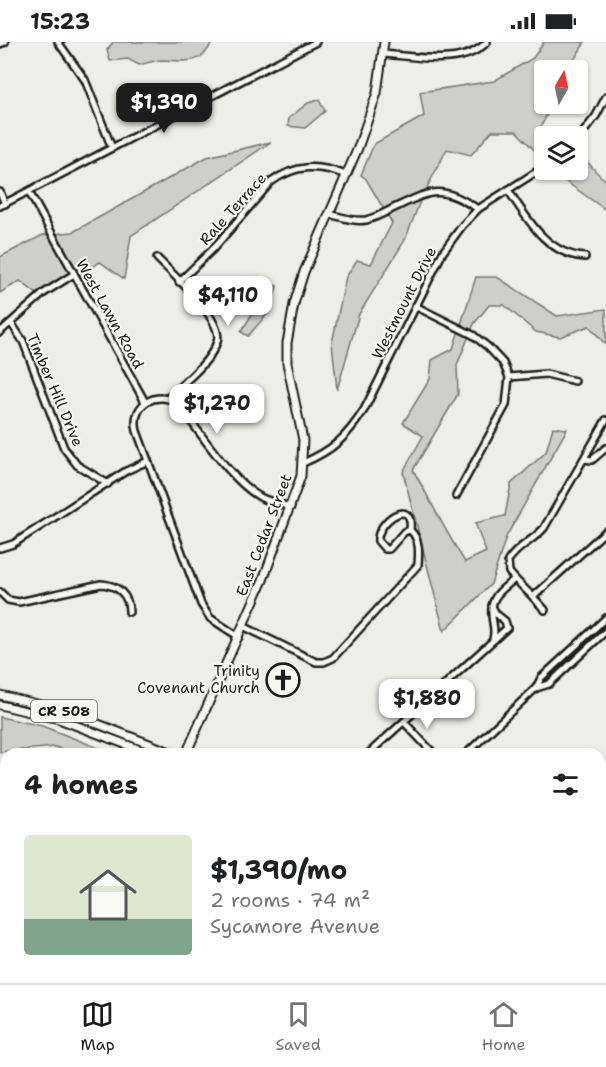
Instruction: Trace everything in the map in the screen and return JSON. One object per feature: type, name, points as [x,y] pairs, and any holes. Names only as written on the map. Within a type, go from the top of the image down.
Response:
[{"type":"main road","name":"East Cedar Street","points":[[189,748],[243,626],[302,476],[301,425],[287,363],[294,304],[304,272],[358,148],[377,93],[384,42]]},
{"type":"main road","name":"CR 508","points":[[0,695],[62,710],[160,748]]},
{"type":"main road","name":"CR 508","points":[[0,705],[59,719],[135,748]]},
{"type":"main road","points":[[43,715],[45,706]]},
{"type":"street","points":[[0,44],[5,42]]},
{"type":"street","points":[[58,42],[85,80],[111,148]]},
{"type":"street","points":[[0,192],[2,205],[316,42]]},
{"type":"street","points":[[383,54],[461,57],[474,52],[487,42]]},
{"type":"street","points":[[588,127],[604,108],[606,98]]},
{"type":"street","name":"Rale Terrace","points":[[179,282],[213,249],[271,182],[281,174],[309,166],[346,175]]},
{"type":"street","name":"Westmount Drive","points":[[303,463],[331,449],[353,427],[364,410],[443,252],[462,226],[478,209],[534,173]]},
{"type":"street","points":[[508,190],[544,238],[561,251],[573,256],[585,257]]},
{"type":"street","points":[[329,214],[352,220],[368,219],[418,197],[438,191],[459,197],[478,209]]},
{"type":"street","name":"West Lawn Road","points":[[28,192],[145,402]]},
{"type":"street","points":[[157,258],[208,313],[218,333],[217,341],[206,359],[168,398]]},
{"type":"street","points":[[0,332],[44,293],[74,274]]},
{"type":"street","points":[[415,306],[473,335],[503,363],[509,377],[506,405],[456,496]]},
{"type":"street","name":"Timber Hill Drive","points":[[11,323],[23,340],[64,448],[77,465],[108,484]]},
{"type":"street","points":[[509,377],[546,374],[575,381]]},
{"type":"street","points":[[238,637],[219,626],[206,613],[135,426],[138,411],[145,402],[154,398],[168,398],[179,405],[220,458],[252,492],[266,500],[291,507]]},
{"type":"street","points":[[545,610],[509,572],[508,561],[513,553],[544,528],[606,420]]},
{"type":"street","points":[[584,459],[592,460],[606,448]]},
{"type":"street","points":[[0,548],[13,544],[126,471],[148,461]]},
{"type":"street","points":[[243,626],[316,662],[324,662],[333,658],[418,565],[420,550],[410,530],[409,517],[406,514],[399,512],[380,530],[378,541],[385,549],[389,549],[404,532],[410,530]]},
{"type":"street","points":[[533,597],[606,531]]},
{"type":"street","points":[[493,640],[495,631],[492,606],[499,592],[515,579]]},
{"type":"street","points":[[0,592],[8,600],[19,602],[108,584],[121,590],[129,604],[129,612]]},
{"type":"street","points":[[375,748],[507,626],[506,621],[495,612],[492,606]]},
{"type":"street","points":[[472,748],[536,688],[541,678],[606,618]]},
{"type":"street","points":[[536,688],[549,684],[606,631]]},
{"type":"street","points":[[404,722],[428,748]]},
{"type":"shaded area","points":[[113,42],[212,42],[208,50],[198,59],[160,60],[139,65],[128,59],[110,61],[107,50]]},
{"type":"shaded area","points":[[544,42],[585,42],[574,60],[534,60],[534,114],[547,114],[541,126],[534,126],[534,150],[516,131],[492,131],[471,155],[447,149],[421,199],[405,240],[359,314],[337,390],[332,343],[346,277],[357,260],[371,264],[392,223],[366,179],[361,175],[374,144],[424,116],[420,92],[494,81],[533,58]]},
{"type":"shaded area","points":[[319,100],[325,111],[305,128],[288,126],[289,118],[308,103]]},
{"type":"shaded area","points":[[271,142],[131,236],[124,279],[100,262],[41,297],[20,281],[0,293],[0,257],[43,235],[73,232],[207,157]]},
{"type":"shaded area","points":[[588,162],[606,180],[606,210],[565,181],[588,180]]},
{"type":"shaded area","points":[[247,277],[277,286],[270,311],[248,336],[241,332],[254,311],[233,291]]},
{"type":"shaded area","points":[[476,277],[497,277],[557,316],[606,309],[606,345],[589,326],[560,337],[536,332],[504,305],[489,305],[474,324],[457,365],[458,394],[413,470],[465,562],[486,552],[475,523],[505,516],[511,484],[546,452],[553,427],[567,429],[506,537],[491,584],[444,631],[403,472],[423,436],[403,423],[430,379],[432,360],[453,349]]},
{"type":"shaded area","points":[[0,717],[42,726],[99,748],[55,747],[0,748]]},
{"type":"place","name":"Trinity Covenant Church","points":[[283,680]]}]
